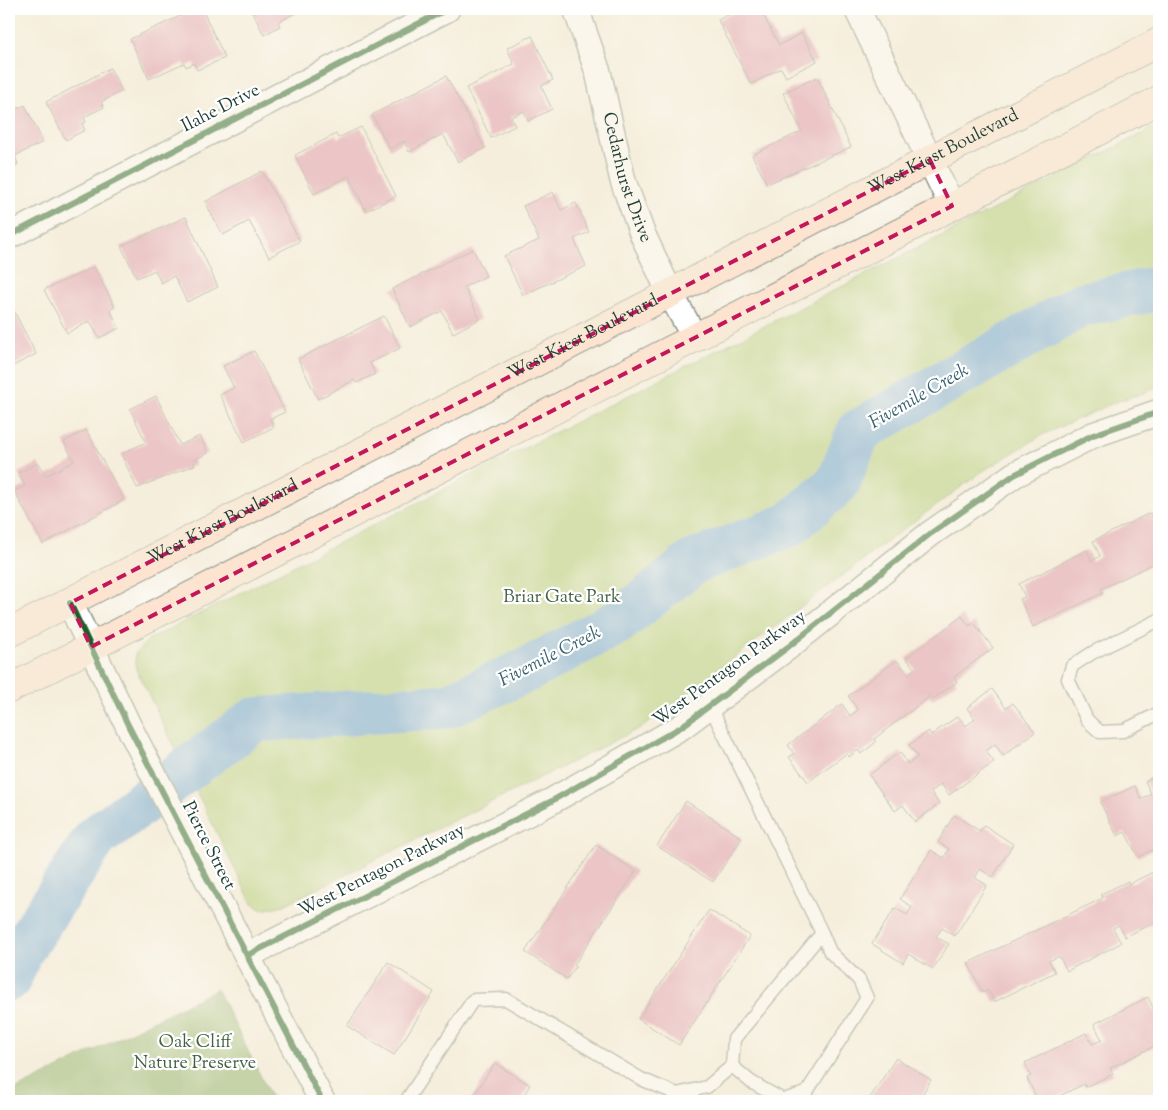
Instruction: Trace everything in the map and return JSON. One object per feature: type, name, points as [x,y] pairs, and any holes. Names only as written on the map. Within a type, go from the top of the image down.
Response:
[{"type":"main road","name":"West Kiest Boulevard","points":[[9,633],[1159,42]]},
{"type":"main road","points":[[9,689],[1159,100]]},
{"type":"street","name":"Ilahe Drive","points":[[9,236],[447,9]]},
{"type":"street","name":"Cedarhurst Drive","points":[[576,9],[598,72],[623,181],[642,233],[670,293],[695,338]]},
{"type":"street","points":[[857,9],[952,206]]},
{"type":"street","name":"West Pentagon Parkway","points":[[248,955],[550,802],[681,727],[788,647],[930,534],[1014,476],[1093,435],[1159,412]]},
{"type":"street","name":"Pierce Street","points":[[70,603],[128,725],[322,1101]]},
{"type":"lane","points":[[1159,620],[1092,653],[1078,662],[1072,666],[1068,679],[1086,720],[1100,732],[1123,731],[1159,713]]},
{"type":"lane","points":[[710,706],[830,952],[859,980],[867,998],[806,1093],[783,1100],[751,1082],[732,1066]]},
{"type":"lane","points":[[406,1101],[473,1000],[506,999],[640,1079],[677,1094],[707,1087],[732,1066],[734,1039],[822,933]]},
{"type":"highlighted area","points":[[930,160],[952,206],[91,647],[70,603]]},
{"type":"green space","name":"Briar Gate Park","points":[[1159,125],[1159,388],[1118,401],[1042,435],[983,471],[644,726],[284,905],[262,910],[252,904],[136,669],[135,654],[148,640]]},
{"type":"green space","name":"Oak Cliff Nature Preserve","points":[[217,989],[273,1101],[9,1101],[9,1093]]},
{"type":"building","points":[[196,9],[202,9],[225,58],[197,70],[194,63],[186,67],[184,63],[149,79],[130,39]]},
{"type":"building","points":[[251,9],[304,9],[278,22],[280,26],[264,35]]},
{"type":"building","points":[[740,9],[760,9],[779,45],[802,33],[817,61],[786,77],[781,68],[751,84],[718,20]]},
{"type":"building","points":[[532,36],[553,80],[541,86],[552,109],[528,121],[524,111],[511,117],[515,126],[491,138],[466,88],[514,64],[507,48]]},
{"type":"building","points":[[110,68],[122,91],[101,102],[104,107],[84,117],[86,122],[82,124],[85,130],[66,140],[46,102]]},
{"type":"building","points":[[446,76],[485,148],[458,162],[443,134],[409,152],[404,141],[390,149],[372,115]]},
{"type":"building","points":[[817,77],[851,147],[767,184],[752,155],[802,131],[783,93]]},
{"type":"building","points":[[9,103],[13,111],[25,105],[43,142],[15,156],[18,164],[9,169]]},
{"type":"building","points":[[361,127],[396,196],[366,211],[349,176],[314,194],[295,155],[336,134],[338,138]]},
{"type":"building","points":[[262,171],[300,241],[269,257],[249,221],[223,235],[205,202]]},
{"type":"building","points":[[553,192],[561,210],[576,203],[589,232],[574,239],[586,266],[523,295],[504,256],[539,240],[523,206]]},
{"type":"building","points":[[186,217],[218,287],[187,302],[174,276],[161,283],[155,270],[137,278],[121,246]]},
{"type":"building","points":[[473,249],[486,276],[464,287],[480,319],[453,333],[442,311],[410,327],[392,289]]},
{"type":"building","points":[[94,267],[115,307],[110,310],[119,328],[99,338],[90,321],[67,333],[44,290]]},
{"type":"building","points":[[11,305],[36,354],[13,366],[9,360],[9,306]]},
{"type":"building","points":[[384,316],[400,348],[370,363],[375,374],[356,383],[354,380],[318,399],[298,359]]},
{"type":"building","points":[[254,351],[285,412],[270,419],[274,427],[244,442],[220,395],[234,388],[223,366]]},
{"type":"building","points":[[156,396],[180,445],[200,436],[208,453],[193,460],[195,465],[137,488],[121,454],[146,442],[130,409]]},
{"type":"building","points":[[86,430],[124,500],[43,544],[14,491],[25,486],[18,473],[38,463],[46,476],[74,461],[64,442]]},
{"type":"building","points":[[1150,513],[1157,527],[1159,526],[1159,561],[1101,589],[1103,593],[1033,627],[1020,599],[1025,597],[1019,584],[1087,550],[1092,561],[1100,556],[1093,541]]},
{"type":"building","points":[[962,616],[969,626],[974,623],[993,648],[954,677],[957,682],[933,699],[930,696],[874,739],[876,742],[861,754],[858,750],[849,757],[847,753],[808,782],[789,757],[794,754],[788,745],[842,704],[850,716],[858,710],[848,696],[897,660],[908,674],[915,669],[906,658]]},
{"type":"building","points":[[992,689],[1006,708],[1013,703],[1035,732],[1003,756],[995,744],[986,751],[994,762],[949,795],[941,784],[931,792],[939,804],[915,822],[903,805],[895,811],[869,775],[900,752],[908,764],[918,757],[909,745],[929,731],[931,735],[958,716],[966,726],[975,719],[967,708]]},
{"type":"building","points":[[1159,774],[1159,847],[1138,857],[1125,832],[1117,836],[1100,802],[1135,786],[1141,799],[1151,794],[1145,781]]},
{"type":"building","points":[[686,801],[742,838],[713,882],[657,846]]},
{"type":"building","points":[[954,815],[980,831],[984,825],[1013,844],[993,877],[980,869],[975,878],[987,885],[955,936],[942,928],[936,937],[949,944],[933,969],[908,954],[903,963],[872,944],[895,908],[907,915],[912,907],[900,899],[931,850],[944,858],[949,849],[938,842]]},
{"type":"building","points":[[596,845],[636,871],[574,965],[576,966],[567,979],[525,952]]},
{"type":"building","points":[[1159,869],[1159,920],[1125,937],[1119,925],[1113,928],[1121,943],[1067,971],[1059,956],[1049,961],[1055,972],[994,1002],[988,990],[983,993],[968,963],[1103,898],[1101,894],[1128,881],[1129,884]]},
{"type":"building","points":[[709,910],[750,936],[679,1045],[638,1019]]},
{"type":"building","points":[[388,962],[434,992],[394,1055],[347,1026]]},
{"type":"building","points":[[1148,997],[1155,1012],[1159,1009],[1159,1044],[1110,1068],[1113,1074],[1085,1087],[1084,1084],[1049,1101],[1038,1101],[1027,1078],[1031,1076],[1025,1063],[1086,1033],[1092,1044],[1102,1040],[1094,1024]]},
{"type":"building","points":[[896,1058],[931,1080],[918,1101],[868,1101]]},
{"type":"building","points":[[495,1063],[530,1085],[520,1101],[470,1101]]},
{"type":"waterway","name":"Fivemile Creek","points":[[9,979],[21,951],[96,837],[254,720],[447,706],[527,670],[618,622],[693,562],[789,525],[838,483],[859,431],[1081,305],[1159,288]]},
{"type":"cycle path","points":[[9,236],[447,9]]},
{"type":"cycle path","points":[[248,955],[550,802],[681,727],[788,647],[930,534],[1014,475],[1093,435],[1159,412]]},
{"type":"cycle path","points":[[70,603],[128,725],[322,1101]]}]
